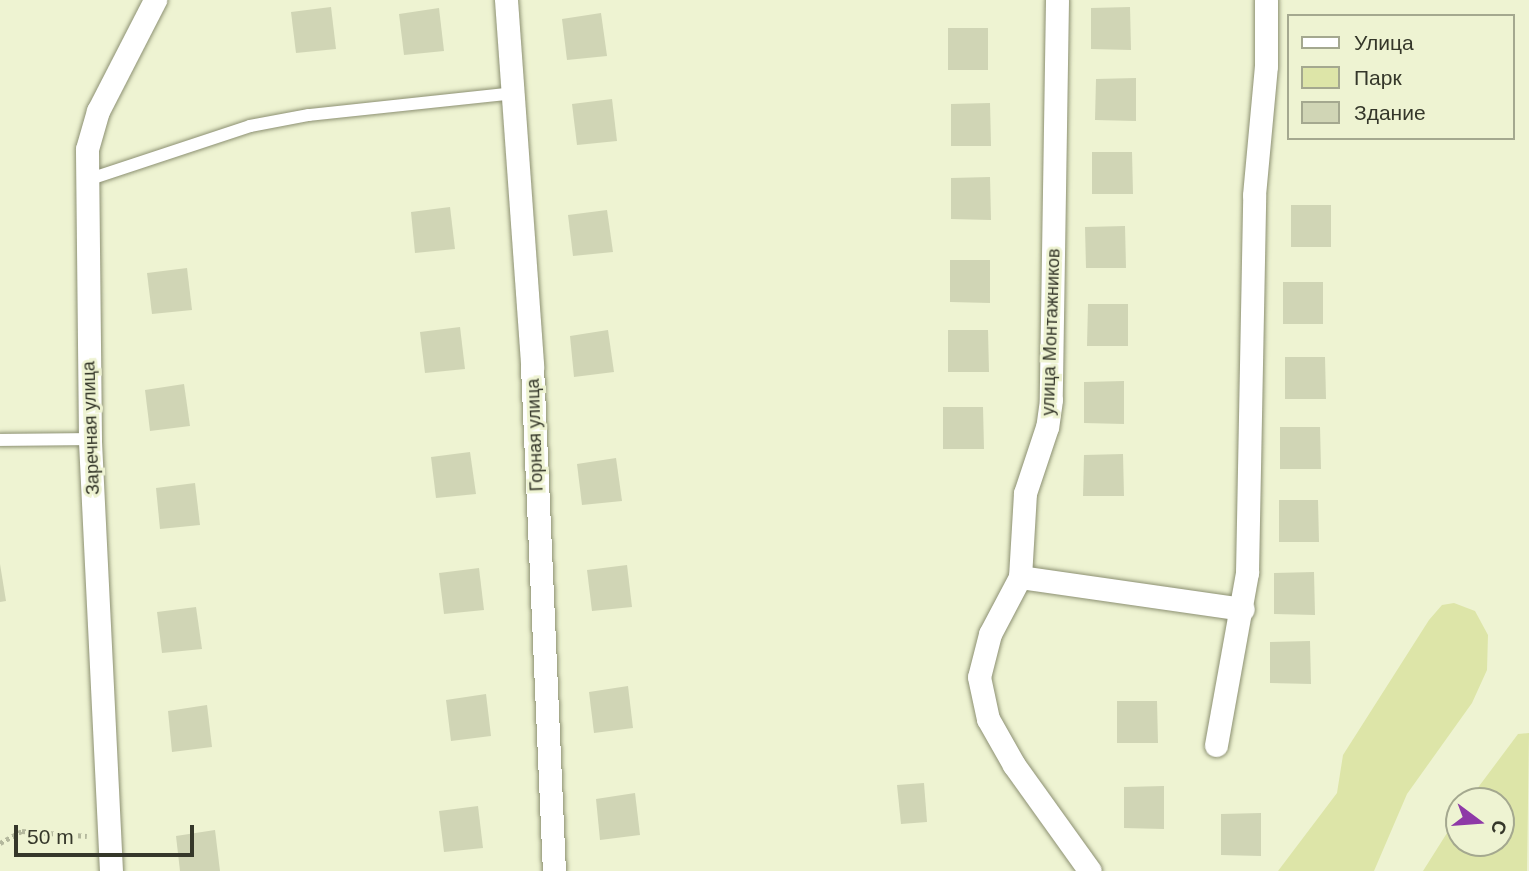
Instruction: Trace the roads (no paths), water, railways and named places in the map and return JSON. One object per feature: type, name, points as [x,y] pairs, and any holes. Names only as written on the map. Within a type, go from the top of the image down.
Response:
[{"type":"street","name":"Заречная улица","points":[[111,871],[90,439],[88,149],[98,111],[155,0]]},
{"type":"street","name":"Горная улица","points":[[506,0],[532,366],[554,871]]},
{"type":"street","name":"улица Монтажников","points":[[1057,0],[1051,400],[1047,427],[1025,493],[1020,577],[983,655],[979,677],[988,719],[1014,765],[1090,871]]},
{"type":"street","points":[[1216,745],[1244,609],[1254,195],[1266,66],[1266,0]]},
{"type":"street","points":[[1020,577],[1244,609]]},
{"type":"lane","points":[[87,180],[250,126],[309,115],[514,93]]},
{"type":"lane","points":[[0,440],[90,439]]}]
